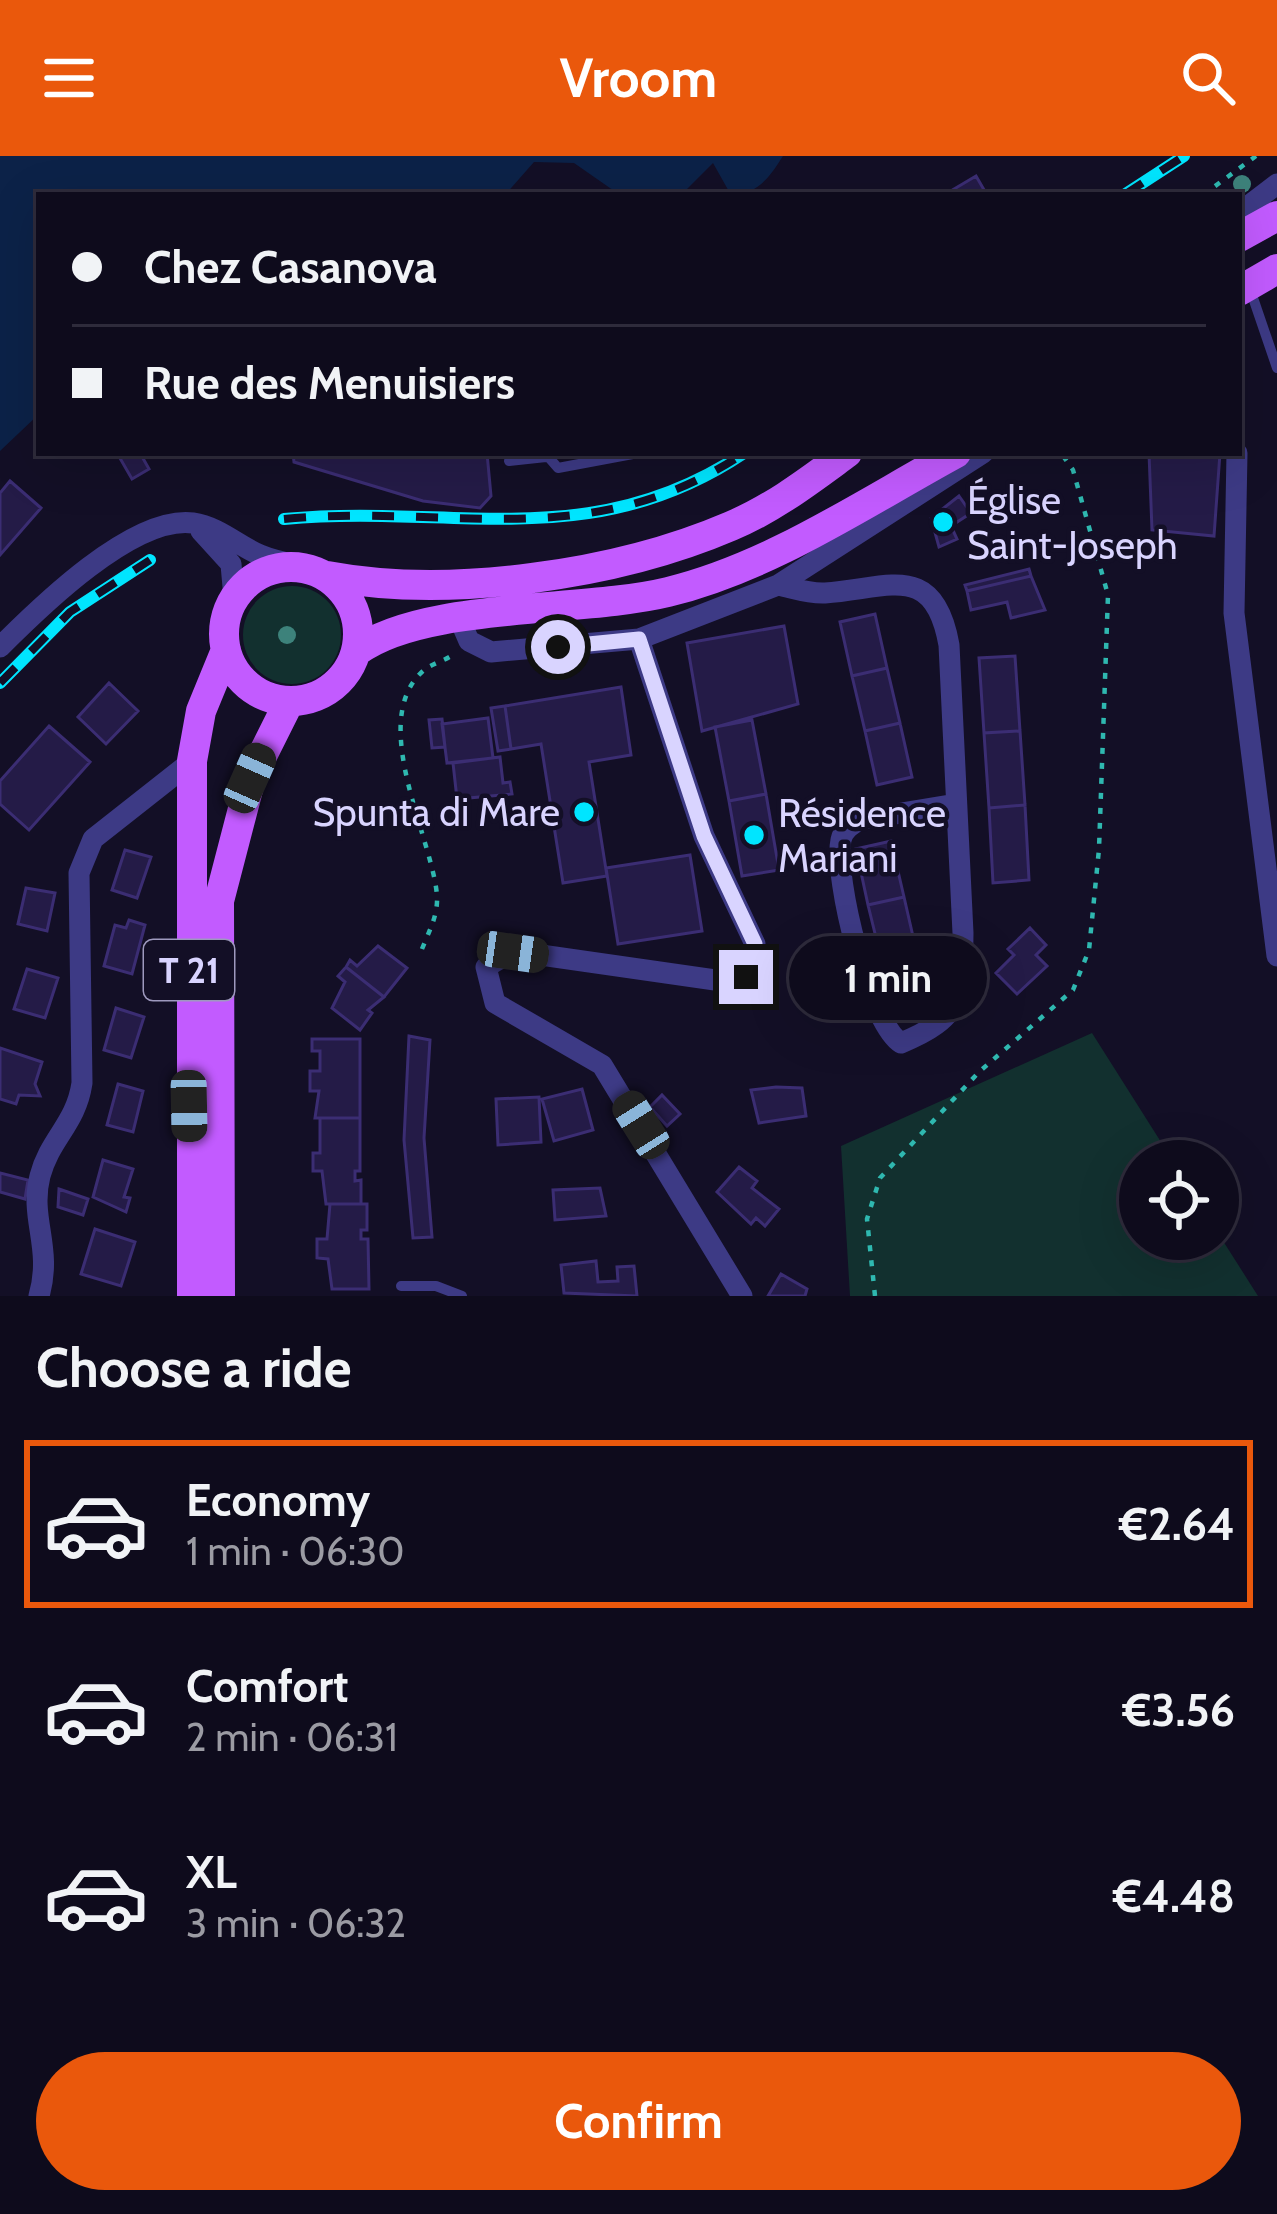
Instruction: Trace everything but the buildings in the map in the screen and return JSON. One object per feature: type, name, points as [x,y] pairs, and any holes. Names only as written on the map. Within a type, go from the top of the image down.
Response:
[{"type":"main road","points":[[1242,236],[1277,216]]},
{"type":"main road","points":[[1244,288],[1277,269]]},
{"type":"main road","points":[[316,572],[354,608],[357,651],[350,668],[325,694],[289,702],[256,692],[242,681],[226,650],[224,623],[234,598],[265,571],[316,572],[404,583],[508,579],[664,551],[778,502],[844,456]]},
{"type":"main road","points":[[357,651],[388,631],[464,630],[709,578],[748,565],[950,456]]},
{"type":"main road","name":"T 21","points":[[191,1296],[192,761],[201,711],[226,650]]},
{"type":"main road","name":"T 21","points":[[220,1296],[219,901],[250,778],[289,702]]},
{"type":"street","points":[[1242,211],[1277,184]]},
{"type":"street","points":[[464,630],[491,652],[639,639],[778,585],[977,456]]},
{"type":"street","points":[[1238,456],[1234,614],[1277,956]]},
{"type":"street","points":[[0,647],[91,567],[166,526],[192,523],[232,536],[262,556],[316,572]]},
{"type":"street","points":[[192,523],[231,563],[234,598]]},
{"type":"street","points":[[778,585],[825,593],[902,584],[937,601],[949,645],[963,933],[957,1005],[942,1023],[901,1042],[880,1022],[842,886],[841,841],[846,828],[859,820],[956,804]]},
{"type":"street","points":[[639,639],[704,836],[755,944],[754,966],[746,977],[729,982],[513,952],[486,967],[487,986],[495,1004],[602,1065],[742,1296]]},
{"type":"street","points":[[39,1296],[48,1264],[38,1218],[39,1180],[51,1144],[77,1114],[82,1083],[79,873],[93,839],[192,761]]},
{"type":"lane","points":[[1244,288],[1277,368]]},
{"type":"lane","points":[[508,461],[540,456]]},
{"type":"lane","points":[[547,456],[558,468],[622,456]]},
{"type":"lane","points":[[401,1286],[436,1286],[462,1296]]},
{"type":"path","points":[[1207,192],[1256,156]]},
{"type":"path","points":[[875,1296],[867,1220],[880,1178],[980,1072],[1073,990],[1089,950],[1099,849],[1108,595],[1080,491],[1062,456]]},
{"type":"path","points":[[422,949],[436,915],[437,894],[406,791],[404,712],[422,671],[464,630]]},
{"type":"green space","points":[[292,586],[319,594],[333,608],[341,635],[333,662],[319,676],[292,684],[265,676],[251,662],[243,635],[251,608],[265,594]]},
{"type":"green space","points":[[1092,1033],[1160,1140],[1119,1140],[1119,1260],[1235,1260],[1258,1296],[850,1296],[841,1146]]},
{"type":"water","points":[[0,156],[783,156],[762,183],[744,192],[729,192],[713,163],[684,192],[616,192],[574,163],[534,162],[508,192],[36,192],[36,417],[0,451]]},
{"type":"railway","points":[[1129,192],[1184,156]]},
{"type":"railway","points":[[284,519],[575,515],[631,505],[687,485],[739,456]]},
{"type":"railway","points":[[0,683],[70,612],[150,560]]},
{"type":"place","name":"Église Saint-Joseph","points":[[943,522]]},
{"type":"place","name":"Spunta di Mare","points":[[584,812]]},
{"type":"place","name":"Résidence Mariani","points":[[754,835]]},
{"type":"route","points":[[558,647],[639,639],[704,836],[755,944],[754,966],[746,977]]}]
